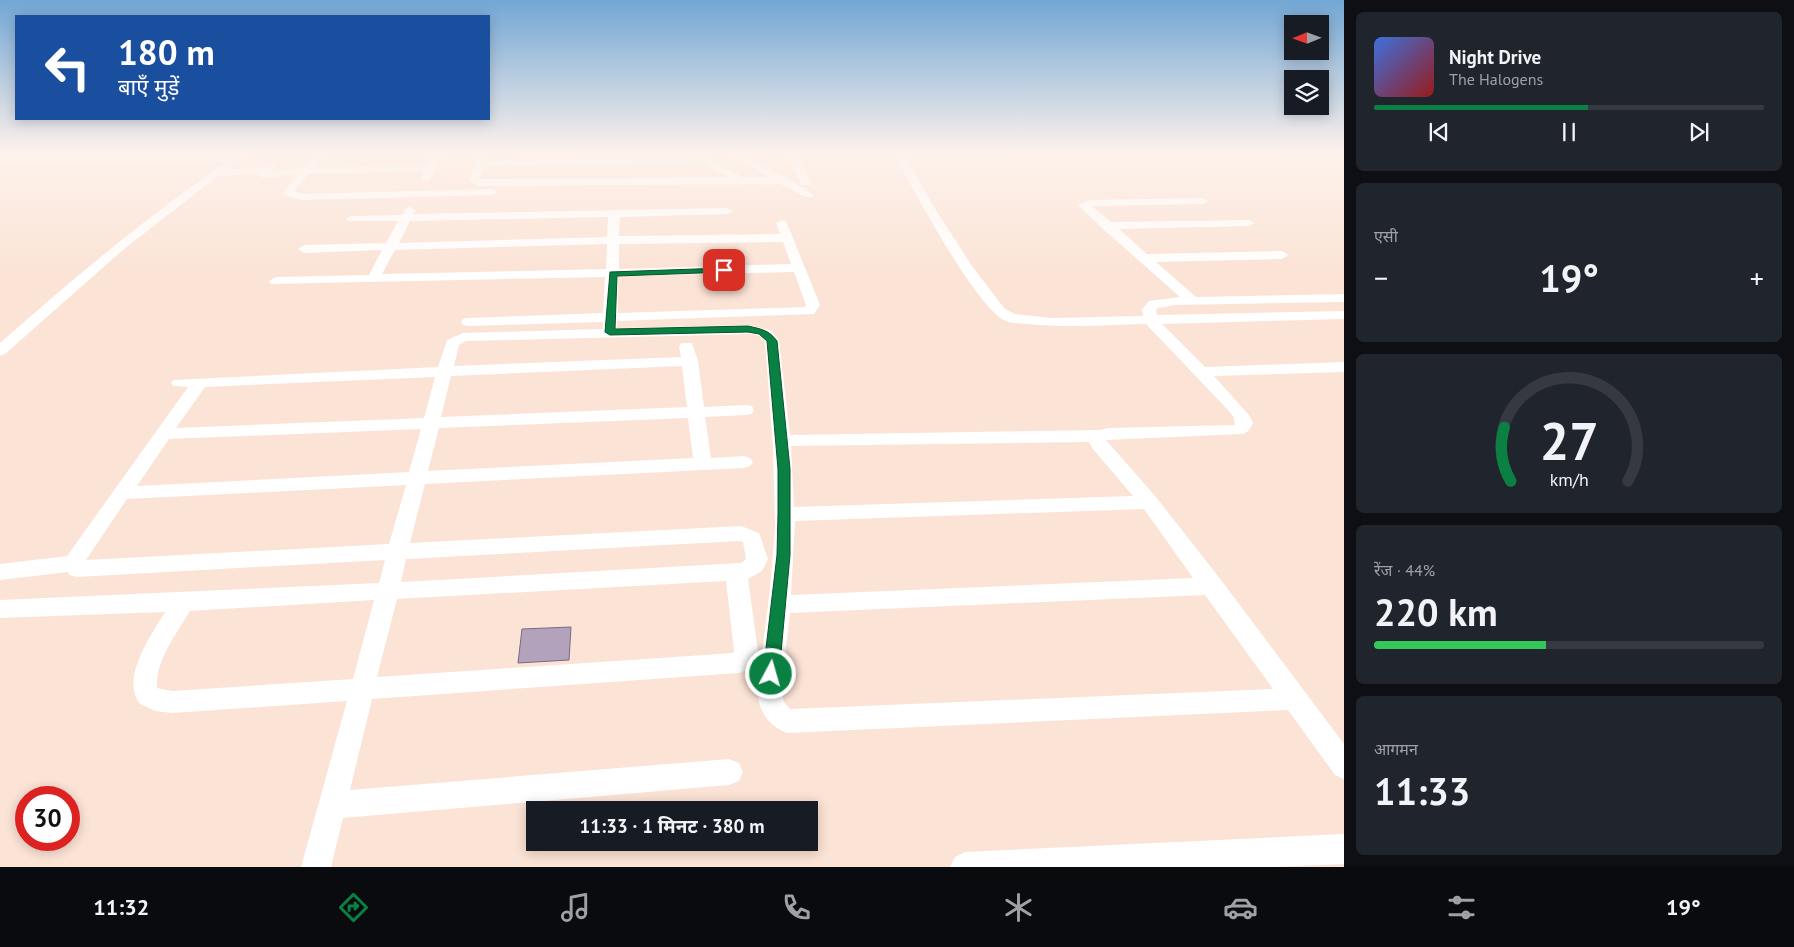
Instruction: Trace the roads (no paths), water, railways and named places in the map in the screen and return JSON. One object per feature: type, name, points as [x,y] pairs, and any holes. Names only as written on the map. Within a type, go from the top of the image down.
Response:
[{"type":"street","points":[[0,351],[131,237],[189,192]]},
{"type":"street","points":[[288,192],[290,195],[301,197],[473,192]]},
{"type":"street","points":[[558,192],[727,211]]},
{"type":"street","points":[[352,219],[406,218],[614,199],[711,192]]},
{"type":"street","points":[[805,192],[809,195]]},
{"type":"street","points":[[920,192],[967,268],[994,305],[1004,315],[1030,321],[1052,322],[1344,315]]},
{"type":"street","points":[[373,280],[419,194]]},
{"type":"street","points":[[610,324],[614,199]]},
{"type":"street","points":[[525,208],[614,199],[708,206],[717,203]]},
{"type":"street","points":[[1193,301],[1084,207],[1085,204],[1203,201]]},
{"type":"street","points":[[316,867],[452,344],[463,337],[610,324],[809,311],[814,306],[782,223]]},
{"type":"street","points":[[1106,226],[1248,223]]},
{"type":"street","points":[[304,249],[614,240],[788,238]]},
{"type":"street","points":[[1144,258],[1282,255]]},
{"type":"street","points":[[276,281],[799,268]]},
{"type":"street","points":[[781,441],[1100,436],[1236,430],[1242,428],[1244,423],[1241,415],[1202,372],[1150,320],[1149,309],[1154,304],[1193,301],[1344,298]]},
{"type":"street","points":[[468,322],[610,324],[748,329],[767,334],[772,341],[784,469],[784,555],[769,691],[774,710],[778,716],[787,720],[1293,699]]},
{"type":"street","points":[[179,382],[445,372],[689,354],[703,464]]},
{"type":"street","points":[[1202,372],[1344,367]]},
{"type":"street","points":[[0,572],[74,563],[166,434],[200,382]]},
{"type":"street","points":[[166,434],[746,410]]},
{"type":"street","points":[[1100,436],[1097,440],[1098,444],[1149,502],[1344,766]]},
{"type":"street","points":[[124,492],[744,462]]},
{"type":"street","points":[[784,514],[1149,502]]},
{"type":"street","points":[[0,609],[183,602],[736,572],[752,569],[756,565],[757,559],[752,538],[742,533],[398,550],[81,570],[77,569],[74,563]]},
{"type":"street","points":[[183,602],[146,670],[143,685],[147,694],[158,701],[172,702],[362,690],[739,663],[746,651],[736,572]]},
{"type":"street","points":[[778,605],[1212,586]]},
{"type":"street","points":[[332,805],[729,772]]},
{"type":"street","points":[[965,867],[1344,849]]}]
